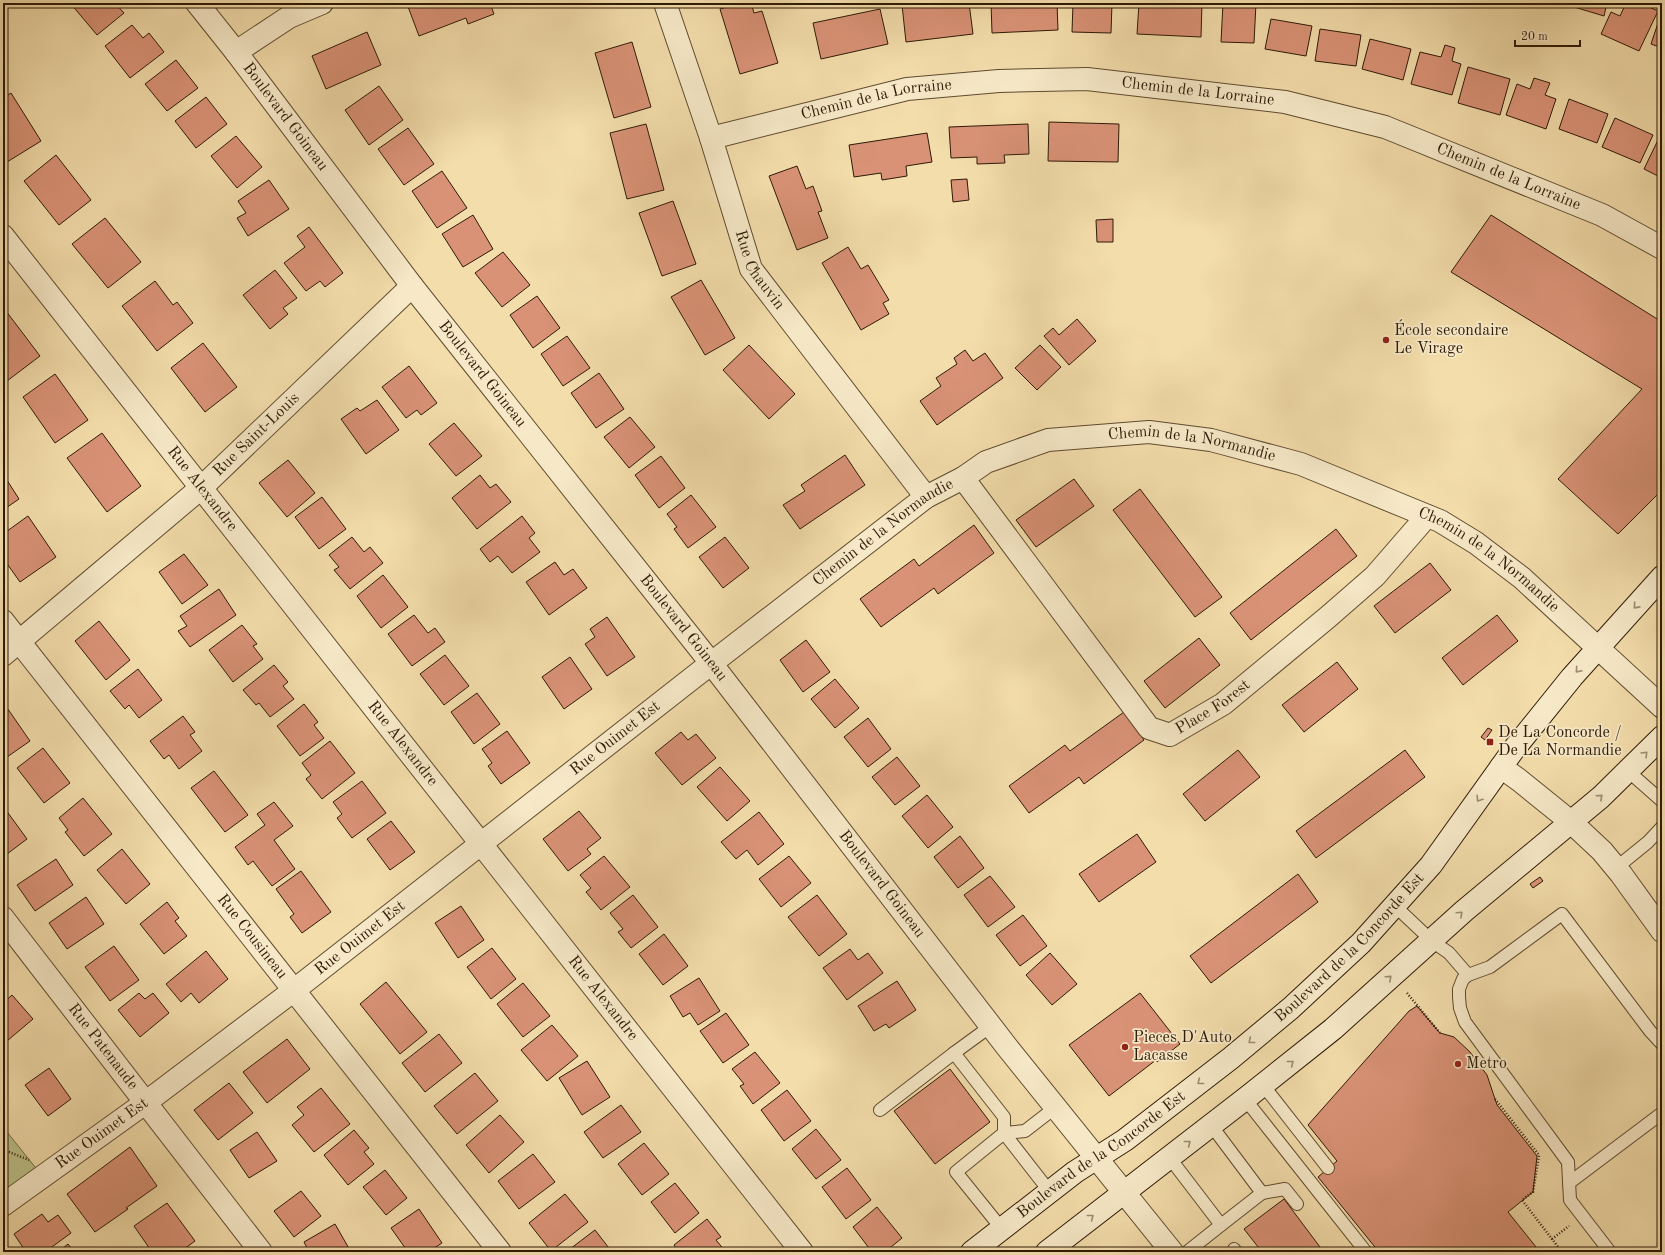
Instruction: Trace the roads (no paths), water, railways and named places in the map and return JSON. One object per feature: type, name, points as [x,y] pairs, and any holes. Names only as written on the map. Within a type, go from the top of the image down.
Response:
[{"type":"street","name":"Boulevard Goineau","points":[[197,3],[236,52],[412,286],[711,664],[991,1026],[1172,1252]]},
{"type":"street","points":[[236,52],[290,17],[322,3]]},
{"type":"street","name":"Rue Chauvin","points":[[665,3],[711,138],[751,269],[926,497]]},
{"type":"street","name":"Chemin de la Lorraine","points":[[711,138],[907,89],[999,81],[1086,79],[1261,99],[1285,102],[1385,127],[1602,215],[1662,248]]},
{"type":"street","name":"Rue Alexandre","points":[[3,236],[802,1252]]},
{"type":"street","name":"Rue Saint-Louis","points":[[11,648],[200,488],[412,286]]},
{"type":"street","name":"Chemin de la Normandie","points":[[711,664],[926,497],[963,478],[986,462],[1048,440],[1149,432],[1211,440],[1302,464],[1427,516],[1458,531],[1505,564],[1662,707]]},
{"type":"street","name":"Place Forest","points":[[963,478],[1149,728],[1170,735],[1223,704],[1328,617],[1375,576],[1427,516]]},
{"type":"street","name":"Boulevard de la Concorde Est","points":[[972,1252],[1096,1158],[1125,1140],[1275,1022],[1343,960],[1395,906],[1444,848],[1501,767],[1546,709],[1597,648],[1662,577]]},
{"type":"street","name":"Rue Cousineau","points":[[3,621],[11,648],[293,991],[500,1252]]},
{"type":"street","name":"Rue Ouimet Est","points":[[3,1205],[145,1103],[293,991],[711,664]]},
{"type":"street","points":[[1054,1250],[1124,1192],[1333,1029],[1494,885],[1571,822],[1628,771],[1662,737]]},
{"type":"street","points":[[1501,767],[1520,780],[1571,822],[1602,851],[1662,931]]},
{"type":"street","name":"Rue Patenaude","points":[[3,918],[261,1252]]},
{"type":"lane","points":[[1628,771],[1662,801]]},
{"type":"lane","points":[[1616,868],[1648,842],[1662,827]]},
{"type":"lane","points":[[1395,906],[1432,941],[1449,953],[1468,975]]},
{"type":"lane","points":[[1610,1252],[1570,1200],[1568,1162],[1465,1022],[1460,1008],[1459,989],[1461,983],[1468,975],[1490,967],[1562,914],[1650,1031],[1662,1044]]},
{"type":"lane","points":[[880,1110],[991,1026]]},
{"type":"lane","points":[[954,1053],[1004,1117],[1004,1134],[1050,1192]]},
{"type":"lane","points":[[1263,1085],[1328,1168]]},
{"type":"lane","points":[[1245,1099],[1366,1252]]},
{"type":"lane","points":[[1002,1229],[956,1172],[1004,1134],[1025,1131],[1056,1107]]},
{"type":"lane","points":[[1569,1183],[1662,1112]]},
{"type":"lane","points":[[1211,1125],[1262,1193]]},
{"type":"lane","points":[[1169,1157],[1221,1225]]},
{"type":"lane","points":[[1187,1252],[1262,1193],[1286,1189],[1297,1204]]},
{"type":"place","name":"École secondaire Le Virage","points":[[1386,340]]},
{"type":"place","name":"De La Concorde / De La Normandie","points":[[1490,742]]},
{"type":"place","name":"Pieces D'Auto Lacasse","points":[[1125,1047]]},
{"type":"place","name":"Metro","points":[[1458,1064]]}]
